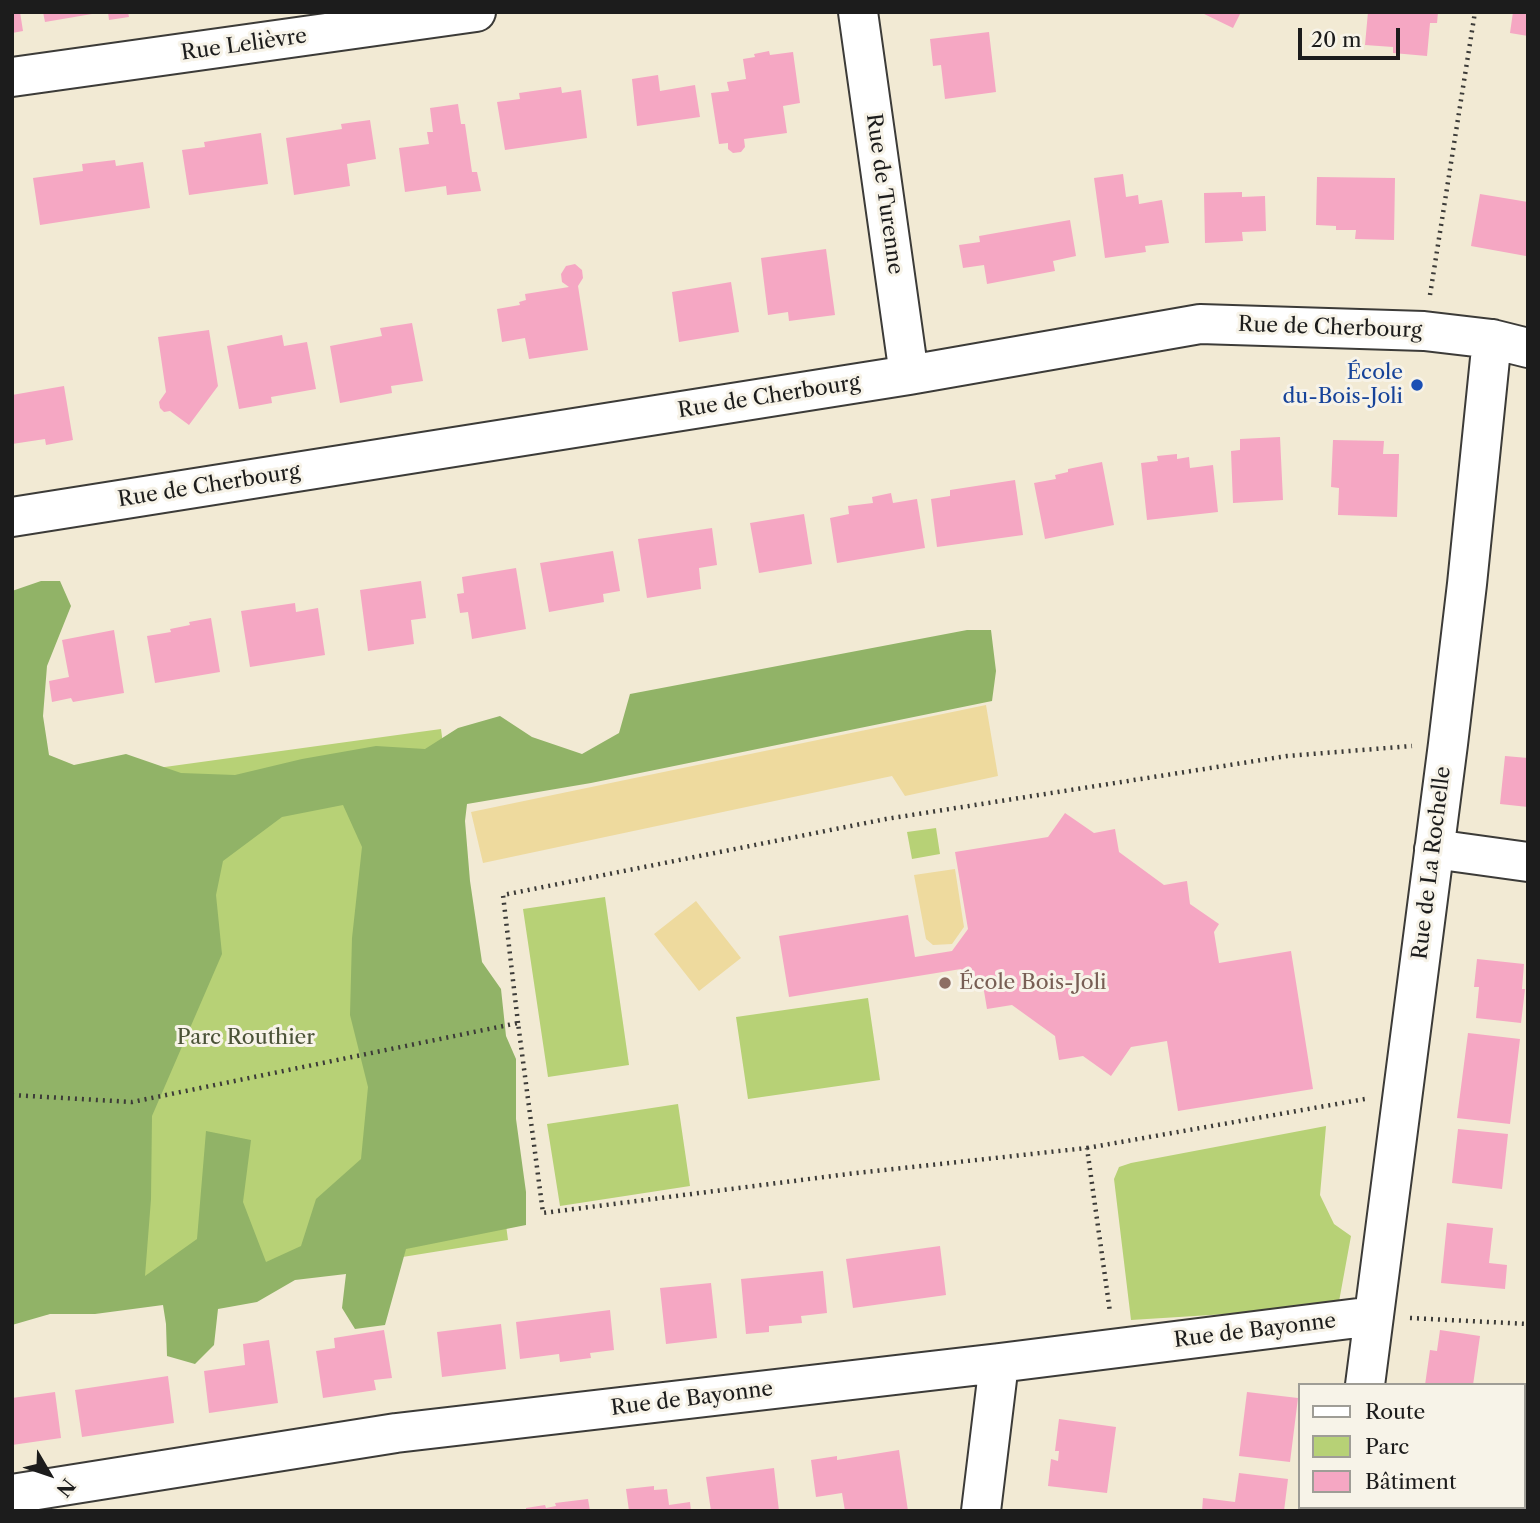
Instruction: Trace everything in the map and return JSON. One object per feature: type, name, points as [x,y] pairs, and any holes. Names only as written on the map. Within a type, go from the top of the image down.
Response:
[{"type":"street","name":"Rue Lelièvre","points":[[12,77],[476,12]]},
{"type":"street","name":"Rue de Turenne","points":[[858,12],[909,375]]},
{"type":"street","name":"Rue de Cherbourg","points":[[12,517],[909,375],[1199,324],[1424,331],[1510,344]]},
{"type":"street","name":"Rue de La Rochelle","points":[[1365,1383],[1467,584],[1510,344]]},
{"type":"street","points":[[1434,849],[1528,862]]},
{"type":"street","name":"Rue de Bayonne","points":[[12,1494],[396,1433],[999,1363],[1374,1316]]},
{"type":"street","points":[[981,1511],[999,1363]]},
{"type":"path","points":[[1424,331],[1475,12]]},
{"type":"path","points":[[1403,1092],[1087,1148],[856,1173],[543,1213],[503,895],[900,817],[1287,756],[1448,744]]},
{"type":"path","points":[[12,1095],[132,1102],[518,1023]]},
{"type":"path","points":[[1087,1148],[1115,1348]]},
{"type":"path","points":[[1374,1316],[1528,1324]]},
{"type":"green space","name":"Parc Routhier","points":[[41,581],[60,581],[71,606],[47,666],[43,716],[49,755],[74,765],[126,754],[181,773],[235,775],[302,759],[376,746],[425,749],[458,728],[500,716],[532,737],[582,754],[619,733],[630,694],[967,630],[991,630],[996,671],[992,701],[591,783],[467,804],[465,821],[470,881],[482,962],[501,989],[506,1036],[516,1059],[516,1119],[526,1192],[526,1225],[406,1249],[385,1325],[355,1329],[342,1308],[346,1274],[295,1280],[257,1302],[218,1309],[214,1345],[195,1364],[167,1356],[163,1305],[95,1314],[50,1314],[12,1325],[12,591]],"holes":[[[343,805],[362,847],[352,938],[350,1015],[368,1087],[361,1159],[316,1199],[301,1246],[266,1262],[243,1202],[251,1140],[206,1131],[197,1239],[145,1276],[151,1199],[152,1116],[222,954],[216,895],[223,861],[282,817]]]},
{"type":"green space","name":"Parc Routhier","points":[[441,729],[508,1240],[12,1320],[12,788]]},
{"type":"green space","points":[[936,828],[940,854],[912,859],[907,832]]},
{"type":"green space","points":[[605,897],[629,1065],[548,1077],[523,909]]},
{"type":"green space","points":[[868,998],[880,1080],[748,1099],[736,1017]]},
{"type":"green space","points":[[678,1104],[690,1186],[560,1206],[547,1124]]},
{"type":"green space","points":[[1326,1126],[1320,1195],[1334,1224],[1351,1236],[1338,1307],[1131,1320],[1114,1179],[1119,1167]]},
{"type":"sand","points":[[986,705],[998,776],[905,796],[892,776],[483,863],[471,812]]},
{"type":"sand","points":[[955,869],[964,927],[952,944],[933,945],[926,939],[914,875]]},
{"type":"sand","points":[[696,901],[741,958],[699,991],[654,934]]},
{"type":"building","points":[[12,12],[20,12],[23,31],[12,33]]},
{"type":"building","points":[[43,12],[92,12],[92,14],[45,22]]},
{"type":"building","points":[[108,12],[128,12],[129,17],[109,20]]},
{"type":"building","points":[[1200,12],[1241,12],[1233,28]]},
{"type":"building","points":[[1368,12],[1438,12],[1437,23],[1430,23],[1427,56],[1393,53],[1393,47],[1365,45]]},
{"type":"building","points":[[1513,12],[1528,12],[1528,36],[1510,33]]},
{"type":"building","points":[[989,32],[996,92],[945,99],[941,65],[933,66],[930,39]]},
{"type":"building","points":[[769,51],[770,55],[793,52],[800,103],[783,106],[787,133],[744,139],[745,147],[741,152],[733,153],[728,149],[728,143],[719,144],[711,93],[729,91],[727,82],[746,79],[743,59]]},
{"type":"building","points":[[658,75],[660,91],[695,85],[700,117],[637,126],[632,79]]},
{"type":"building","points":[[561,87],[562,93],[581,90],[587,138],[505,150],[497,102],[520,99],[519,93]]},
{"type":"building","points":[[458,104],[461,124],[465,124],[472,172],[477,172],[481,191],[447,195],[446,186],[405,192],[399,148],[429,144],[427,132],[433,132],[430,108]]},
{"type":"building","points":[[370,120],[376,159],[347,164],[350,186],[294,195],[286,138],[342,129],[341,124]]},
{"type":"building","points":[[261,133],[268,184],[189,195],[182,150],[205,147],[204,142]]},
{"type":"building","points":[[115,160],[116,166],[143,162],[150,208],[40,225],[33,178],[83,171],[82,164]]},
{"type":"building","points":[[1123,174],[1126,197],[1138,195],[1139,204],[1162,200],[1169,243],[1145,246],[1146,252],[1105,258],[1094,178]]},
{"type":"building","points":[[1317,177],[1395,178],[1394,240],[1355,239],[1356,230],[1336,230],[1336,226],[1316,225]]},
{"type":"building","points":[[1242,192],[1242,197],[1265,196],[1266,231],[1242,232],[1243,241],[1205,243],[1204,193]]},
{"type":"building","points":[[1480,194],[1528,202],[1526,256],[1471,246]]},
{"type":"building","points":[[1070,220],[1076,256],[1053,261],[1055,271],[987,284],[984,265],[963,268],[959,245],[980,242],[979,236]]},
{"type":"building","points":[[826,249],[835,315],[789,321],[788,312],[768,315],[761,258]]},
{"type":"building","points":[[575,264],[582,270],[583,278],[578,286],[588,350],[529,359],[525,338],[502,342],[497,309],[520,305],[519,302],[526,300],[525,294],[569,287],[562,282],[561,274],[566,266]]},
{"type":"building","points":[[731,282],[739,332],[679,342],[672,292]]},
{"type":"building","points":[[412,323],[423,381],[391,386],[392,393],[340,403],[330,346],[382,336],[380,328]]},
{"type":"building","points":[[209,330],[218,386],[189,425],[170,411],[164,412],[160,408],[159,402],[166,392],[158,337]]},
{"type":"building","points":[[282,335],[284,346],[307,342],[316,389],[271,397],[272,403],[239,409],[227,346]]},
{"type":"building","points":[[64,386],[73,440],[46,445],[45,439],[12,444],[12,395]]},
{"type":"building","points":[[1280,437],[1283,500],[1233,503],[1231,451],[1240,450],[1240,439]]},
{"type":"building","points":[[1333,440],[1384,441],[1383,454],[1399,454],[1397,517],[1338,515],[1339,488],[1331,487]]},
{"type":"building","points":[[1177,454],[1177,459],[1189,457],[1190,468],[1213,465],[1218,512],[1147,520],[1141,463],[1158,461],[1157,456]]},
{"type":"building","points":[[1102,462],[1114,525],[1045,539],[1034,483],[1056,479],[1055,475],[1068,472],[1068,469]]},
{"type":"building","points":[[1015,480],[1023,535],[937,547],[931,499],[950,496],[950,490]]},
{"type":"building","points":[[891,493],[893,503],[917,499],[925,548],[837,563],[830,518],[849,514],[848,506],[873,503],[872,497]]},
{"type":"building","points":[[804,514],[812,564],[759,573],[750,523]]},
{"type":"building","points":[[712,528],[717,565],[699,568],[701,589],[647,598],[638,539]]},
{"type":"building","points":[[613,551],[620,591],[603,594],[604,602],[549,612],[540,563]]},
{"type":"building","points":[[516,568],[526,629],[472,639],[468,612],[460,613],[457,594],[464,593],[462,577]]},
{"type":"building","points":[[421,581],[426,618],[411,620],[414,644],[368,651],[360,590]]},
{"type":"building","points":[[295,603],[296,612],[318,608],[325,655],[250,667],[241,611]]},
{"type":"building","points":[[211,618],[220,672],[155,683],[147,636],[171,632],[170,629],[190,625],[189,622]]},
{"type":"building","points":[[114,630],[124,693],[73,702],[71,698],[52,702],[49,681],[69,677],[62,640]]},
{"type":"building","points":[[1505,756],[1528,758],[1528,807],[1500,804]]},
{"type":"building","points":[[1065,813],[1094,833],[1115,829],[1119,852],[1164,885],[1187,881],[1190,904],[1219,924],[1214,932],[1219,963],[1291,951],[1313,1089],[1178,1111],[1167,1041],[1131,1047],[1111,1076],[1083,1056],[1059,1060],[1055,1036],[1012,1005],[987,1009],[983,985],[961,969],[789,997],[779,936],[908,915],[915,957],[952,951],[968,929],[955,852],[1048,837]]},
{"type":"building","points":[[1477,959],[1524,964],[1522,989],[1525,989],[1521,1023],[1476,1018],[1479,987],[1474,987]]},
{"type":"building","points":[[1468,1033],[1520,1039],[1510,1124],[1457,1118]]},
{"type":"building","points":[[1458,1129],[1508,1134],[1502,1189],[1452,1183]]},
{"type":"building","points":[[1447,1223],[1493,1228],[1489,1263],[1507,1265],[1505,1289],[1441,1283]]},
{"type":"building","points":[[940,1246],[946,1295],[853,1308],[846,1259]]},
{"type":"building","points":[[823,1271],[827,1313],[801,1316],[802,1323],[769,1326],[769,1332],[746,1334],[741,1279]]},
{"type":"building","points":[[711,1283],[717,1338],[666,1344],[660,1288]]},
{"type":"building","points":[[610,1310],[614,1350],[590,1353],[591,1358],[560,1362],[559,1354],[520,1359],[516,1322]]},
{"type":"building","points":[[501,1324],[506,1369],[442,1377],[437,1332]]},
{"type":"building","points":[[384,1330],[392,1378],[374,1380],[376,1390],[323,1398],[316,1351],[335,1348],[334,1338]]},
{"type":"building","points":[[1440,1330],[1480,1336],[1473,1383],[1425,1383],[1430,1350],[1437,1351]]},
{"type":"building","points":[[269,1340],[278,1403],[209,1413],[204,1371],[245,1365],[243,1344]]},
{"type":"building","points":[[168,1376],[174,1423],[82,1437],[75,1390]]},
{"type":"building","points":[[55,1392],[61,1438],[12,1445],[12,1398]]},
{"type":"building","points":[[1247,1392],[1298,1398],[1290,1462],[1239,1456]]},
{"type":"building","points":[[1059,1419],[1116,1427],[1107,1493],[1048,1486],[1051,1459],[1058,1461],[1059,1451],[1055,1451]]},
{"type":"building","points":[[899,1450],[908,1511],[845,1511],[842,1493],[816,1497],[811,1460],[837,1456],[837,1460]]},
{"type":"building","points":[[774,1468],[779,1511],[711,1511],[706,1477]]},
{"type":"building","points":[[1239,1473],[1288,1479],[1284,1511],[1202,1511],[1203,1498],[1235,1502]]},
{"type":"building","points":[[654,1486],[654,1490],[667,1489],[669,1505],[690,1502],[691,1511],[629,1511],[626,1489]]},
{"type":"building","points":[[588,1499],[590,1511],[526,1511],[526,1508],[545,1505],[546,1508],[556,1506],[555,1503]]},
{"type":"building","points":[[1408,1509],[1460,1509],[1460,1511]]},
{"type":"place","name":"École du-Bois-Joli","points":[[1417,385]]},
{"type":"place","name":"École Bois-Joli","points":[[945,983]]}]
